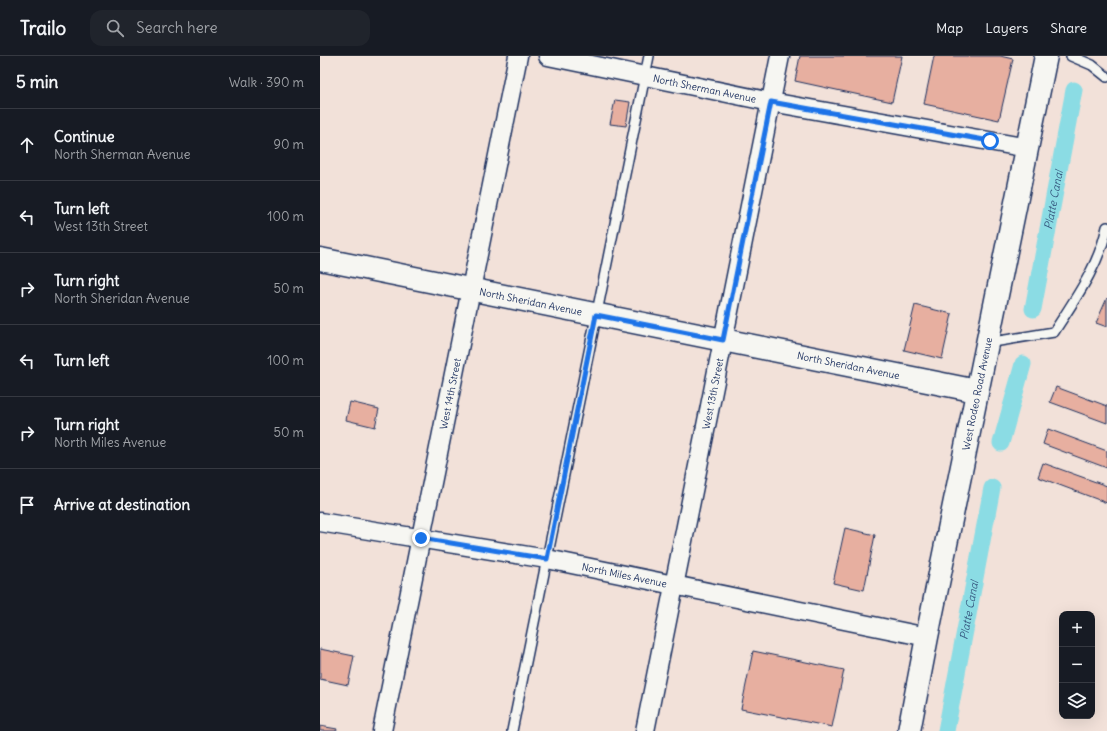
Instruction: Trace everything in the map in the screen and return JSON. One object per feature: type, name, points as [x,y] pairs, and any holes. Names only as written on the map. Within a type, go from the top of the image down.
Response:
[{"type":"main road","name":"West Rodeo Road Avenue","points":[[909,731],[1046,56]]},
{"type":"main road","name":"North Sheridan Avenue","points":[[320,259],[977,391]]},
{"type":"street","name":"West 14th Street","points":[[382,731],[518,56]]},
{"type":"street","name":"North Sherman Avenue","points":[[548,56],[771,102],[1028,148]]},
{"type":"street","name":"West 13th Street","points":[[645,731],[780,56]]},
{"type":"street","name":"North Miles Avenue","points":[[320,522],[547,559],[927,637]]},
{"type":"lane","points":[[512,731],[649,56]]},
{"type":"lane","points":[[1071,56],[1092,65],[1107,77]]},
{"type":"lane","points":[[987,343],[1054,332],[1087,281],[1104,241],[1107,227]]},
{"type":"building","points":[[800,56],[902,56],[892,102],[795,81]]},
{"type":"building","points":[[934,56],[1000,56],[1013,59],[999,120],[924,104]]},
{"type":"building","points":[[615,100],[630,102],[626,126],[610,124]]},
{"type":"building","points":[[1107,298],[1107,327],[1096,323]]},
{"type":"building","points":[[915,305],[952,314],[942,359],[904,350]]},
{"type":"building","points":[[1056,387],[1107,406],[1107,423],[1050,402]]},
{"type":"building","points":[[350,402],[379,409],[375,427],[346,420]]},
{"type":"building","points":[[1048,429],[1107,451],[1107,468],[1043,444]]},
{"type":"building","points":[[1043,463],[1107,486],[1107,503],[1038,477]]},
{"type":"building","points":[[845,528],[875,535],[864,590],[833,583]]},
{"type":"building","points":[[320,649],[354,656],[348,685],[320,679]]},
{"type":"building","points":[[753,651],[844,670],[832,727],[741,709]]},
{"type":"building","points":[[320,726],[337,729],[336,731],[320,731]]},
{"type":"waterway","name":"Platte Canal","points":[[1033,309],[1074,90]]},
{"type":"waterway","points":[[1001,443],[1023,364]]},
{"type":"waterway","name":"Platte Canal","points":[[946,731],[992,488]]},
{"type":"route","points":[[421,538],[547,559],[596,315],[723,340],[771,102],[990,141]]}]
